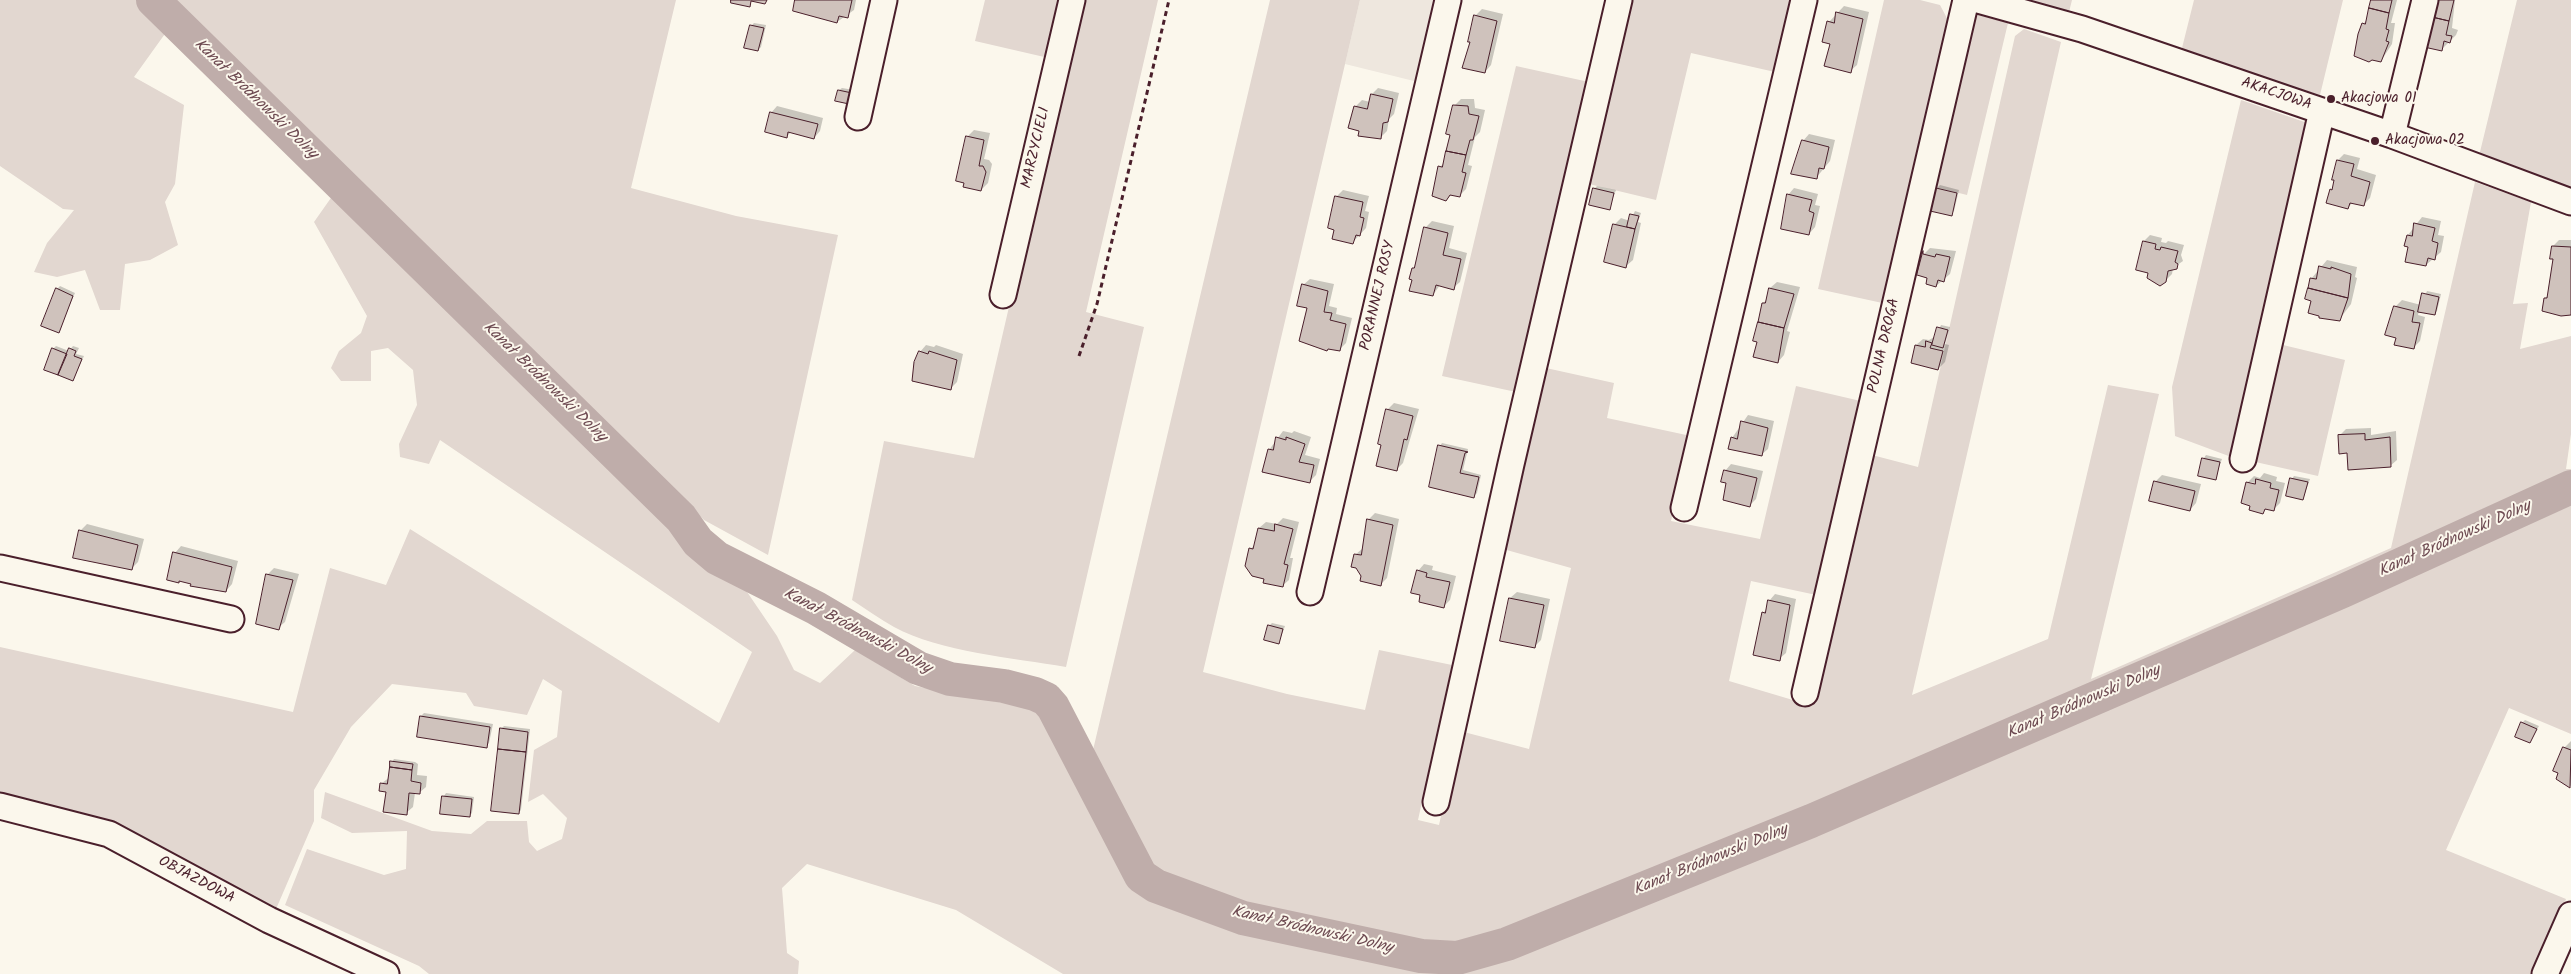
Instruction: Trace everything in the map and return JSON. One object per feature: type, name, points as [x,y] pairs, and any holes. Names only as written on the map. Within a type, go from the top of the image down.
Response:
[{"type":"street","points":[[858,117],[884,0]]},
{"type":"street","name":"MARZYCIELI","points":[[1003,295],[1072,0]]},
{"type":"street","name":"PORANNEJ ROSY","points":[[1310,592],[1448,0]]},
{"type":"street","points":[[1436,802],[1511,464],[1619,0]]},
{"type":"street","points":[[1684,508],[1804,0]]},
{"type":"street","name":"POLNA DROGA","points":[[1805,693],[1966,0]]},
{"type":"street","name":"AKACJOWA","points":[[1978,0],[2082,29],[2392,135],[2571,202]]},
{"type":"street","points":[[2392,135],[2425,0]]},
{"type":"street","points":[[2243,459],[2322,111]]},
{"type":"street","points":[[0,568],[231,619]]},
{"type":"street","name":"OBJAZDOWA","points":[[0,806],[109,834],[270,920],[386,974]]},
{"type":"street","points":[[2546,974],[2571,915]]},
{"type":"path","points":[[1079,356],[1097,304],[1169,0]]},
{"type":"shaded area","points":[[0,0],[676,0],[631,188],[736,216],[838,235],[768,555],[704,520],[673,489],[659,516],[741,583],[777,636],[794,670],[820,683],[855,650],[915,686],[1041,710],[1058,687],[1093,750],[1270,0],[1360,0],[1203,672],[1287,694],[1365,710],[1379,650],[1452,665],[1418,820],[1439,825],[1460,731],[1529,749],[1571,568],[1503,549],[1546,368],[1614,383],[1607,418],[1691,436],[1671,521],[1760,539],[1796,386],[1865,402],[1821,596],[1751,581],[1729,681],[1813,706],[1872,455],[1918,467],[2015,36],[2024,29],[2061,42],[1912,695],[2048,639],[2108,385],[2159,394],[2091,679],[2391,548],[2475,182],[2531,202],[2513,304],[2528,303],[2520,349],[2571,336],[2571,434],[2566,469],[2571,469],[2571,734],[2509,708],[2446,850],[2566,899],[2536,974],[1063,974],[956,910],[807,864],[782,888],[787,953],[799,961],[798,974],[429,974],[419,966],[285,905],[307,849],[384,875],[406,869],[407,831],[352,833],[321,818],[325,792],[432,831],[471,834],[487,821],[527,821],[529,842],[537,851],[562,839],[567,818],[543,794],[528,802],[534,750],[557,737],[562,691],[543,679],[527,715],[474,706],[466,693],[392,684],[351,727],[314,790],[314,821],[273,916],[0,800],[0,647],[293,712],[330,568],[386,585],[410,529],[719,723],[752,652],[440,440],[429,464],[400,457],[399,444],[417,405],[413,370],[388,348],[371,351],[371,381],[341,381],[331,368],[339,351],[361,333],[367,316],[314,222],[333,195],[167,31],[134,77],[184,105],[175,184],[165,202],[178,245],[150,260],[125,264],[120,310],[100,310],[85,270],[57,277],[34,272],[47,243],[74,210],[63,209],[0,166]]},
{"type":"shaded area","points":[[985,0],[1066,0],[1053,59],[975,41]]},
{"type":"shaded area","points":[[1080,0],[1158,0],[1086,312],[1144,327],[1066,667],[978,653],[933,643],[894,627],[852,600],[884,441],[974,458]]},
{"type":"shaded area","points":[[1360,0],[1437,0],[1418,82],[1345,64]]},
{"type":"shaded area","points":[[1631,0],[1794,0],[1775,72],[1691,53],[1656,200],[1589,184]]},
{"type":"shaded area","points":[[1884,0],[1920,0],[1940,5],[1950,24],[1887,304],[1818,289]]},
{"type":"shaded area","points":[[2021,0],[2072,0],[2069,12]]},
{"type":"shaded area","points":[[2194,0],[2343,0],[2320,95],[2181,52]]},
{"type":"shaded area","points":[[2517,0],[2571,0],[2571,188],[2479,156]]},
{"type":"shaded area","points":[[1971,13],[2008,23],[1967,195],[1931,186]]},
{"type":"shaded area","points":[[1516,66],[1589,82],[1516,392],[1442,376]]},
{"type":"shaded area","points":[[2241,100],[2313,125],[2234,458],[2175,436],[2172,387]]},
{"type":"shaded area","points":[[2279,344],[2345,360],[2318,476],[2251,461]]},
{"type":"building","points":[[731,0],[767,0],[765,4],[751,1],[750,7],[731,3]]},
{"type":"building","points":[[795,0],[852,0],[848,18],[839,16],[837,23],[793,11]]},
{"type":"building","points":[[2371,0],[2392,0],[2389,13],[2369,8]]},
{"type":"building","points":[[2436,0],[2454,0],[2449,21],[2432,17]]},
{"type":"building","points":[[2369,8],[2389,13],[2386,29],[2389,30],[2386,41],[2389,42],[2381,62],[2372,60],[2369,62],[2354,56],[2358,34],[2362,23],[2365,24]]},
{"type":"building","points":[[1836,12],[1863,19],[1851,73],[1824,66],[1830,44],[1822,42],[1827,21],[1834,23]]},
{"type":"building","points":[[1474,15],[1497,21],[1485,73],[1462,68],[1470,42],[1468,42]]},
{"type":"building","points":[[2432,17],[2449,21],[2446,35],[2452,36],[2450,43],[2444,41],[2442,51],[2424,47]]},
{"type":"building","points":[[750,25],[764,28],[758,51],[744,48]]},
{"type":"building","points":[[838,90],[852,93],[849,104],[835,101]]},
{"type":"building","points":[[1371,94],[1393,99],[1388,122],[1383,123],[1381,139],[1358,136],[1359,131],[1348,128],[1354,106],[1367,109]]},
{"type":"building","points":[[1453,105],[1468,106],[1469,114],[1479,116],[1473,140],[1470,140],[1466,155],[1446,151],[1450,135],[1446,134]]},
{"type":"building","points":[[770,112],[818,124],[814,139],[788,132],[787,138],[765,132]]},
{"type":"building","points":[[966,136],[984,140],[979,166],[983,166],[986,172],[981,191],[963,187],[964,183],[956,181]]},
{"type":"building","points":[[1802,140],[1829,147],[1824,169],[1819,168],[1817,179],[1791,174]]},
{"type":"building","points":[[1446,151],[1466,155],[1462,172],[1466,173],[1460,197],[1450,195],[1446,201],[1432,196],[1438,166],[1442,167]]},
{"type":"building","points":[[2337,160],[2354,164],[2351,176],[2370,182],[2364,206],[2350,203],[2348,209],[2326,203],[2330,189],[2332,190],[2334,180],[2332,180]]},
{"type":"building","points":[[1593,188],[1614,193],[1610,210],[1589,205]]},
{"type":"building","points":[[1936,188],[1957,193],[1952,216],[1930,211]]},
{"type":"building","points":[[1787,194],[1812,200],[1809,211],[1814,213],[1809,235],[1781,229]]},
{"type":"building","points":[[1335,196],[1363,202],[1360,217],[1364,218],[1360,236],[1356,235],[1353,244],[1332,239],[1334,230],[1328,228]]},
{"type":"building","points":[[1630,214],[1639,216],[1635,229],[1627,227]]},
{"type":"building","points":[[2414,223],[2435,228],[2432,241],[2438,243],[2435,260],[2428,258],[2426,266],[2405,262],[2408,247],[2404,246],[2407,235],[2412,236]]},
{"type":"building","points":[[1613,224],[1635,229],[1626,268],[1604,262]]},
{"type":"building","points":[[1424,227],[1448,233],[1443,255],[1461,259],[1454,290],[1436,285],[1433,296],[1409,291],[1412,280],[1409,279],[1412,268],[1414,268]]},
{"type":"building","points":[[2143,241],[2156,244],[2155,249],[2160,250],[2161,247],[2178,251],[2175,262],[2178,264],[2177,269],[2168,271],[2166,282],[2160,286],[2147,278],[2148,273],[2136,270]]},
{"type":"building","points":[[2552,246],[2571,247],[2571,315],[2561,316],[2542,311],[2544,298],[2547,298],[2553,259],[2550,259]]},
{"type":"building","points":[[1923,251],[1923,254],[1935,257],[1936,254],[1950,257],[1944,282],[1938,280],[1936,287],[1926,284],[1927,278],[1917,275]]},
{"type":"building","points":[[2319,266],[2331,269],[2331,267],[2351,274],[2348,298],[2308,288],[2310,278],[2316,279]]},
{"type":"building","points":[[1302,284],[1328,291],[1324,312],[1332,313],[1330,320],[1346,324],[1340,351],[1328,349],[1327,351],[1299,341],[1307,308],[1297,306]]},
{"type":"building","points":[[56,288],[73,296],[59,333],[41,326]]},
{"type":"building","points":[[1769,288],[1794,294],[1784,328],[1758,322],[1762,303],[1765,303]]},
{"type":"building","points":[[2308,288],[2348,298],[2340,321],[2319,318],[2319,316],[2308,313],[2311,301],[2305,299]]},
{"type":"building","points":[[2422,293],[2439,297],[2435,315],[2418,312]]},
{"type":"building","points":[[2394,306],[2414,311],[2412,322],[2420,323],[2414,349],[2394,345],[2396,338],[2385,335]]},
{"type":"building","points":[[1758,322],[1784,328],[1778,363],[1753,357],[1757,342],[1753,341]]},
{"type":"building","points":[[1937,327],[1948,330],[1943,348],[1932,345]]},
{"type":"building","points":[[1926,341],[1932,343],[1930,348],[1943,351],[1938,370],[1911,363],[1915,345],[1925,347]]},
{"type":"building","points":[[52,348],[67,354],[58,375],[44,370]]},
{"type":"building","points":[[69,348],[76,351],[74,356],[82,359],[73,381],[58,375]]},
{"type":"building","points":[[919,351],[928,354],[929,351],[957,360],[951,390],[912,381],[914,362]]},
{"type":"building","points":[[1386,409],[1413,416],[1407,440],[1404,439],[1397,471],[1376,466],[1381,445],[1378,444]]},
{"type":"building","points":[[1741,421],[1768,428],[1762,456],[1728,449],[1731,437],[1737,439]]},
{"type":"building","points":[[2365,434],[2365,440],[2390,437],[2391,467],[2348,470],[2347,453],[2339,454],[2338,435]]},
{"type":"building","points":[[1276,437],[1286,440],[1286,437],[1305,444],[1299,462],[1314,465],[1310,483],[1262,472],[1268,449],[1273,450]]},
{"type":"building","points":[[1438,445],[1468,452],[1465,453],[1460,473],[1479,477],[1474,498],[1429,487]]},
{"type":"building","points":[[2202,458],[2220,462],[2216,480],[2198,476]]},
{"type":"building","points":[[1724,470],[1757,478],[1750,507],[1723,500],[1726,483],[1721,482]]},
{"type":"building","points":[[2290,478],[2308,482],[2303,500],[2286,496]]},
{"type":"building","points":[[2256,479],[2271,483],[2270,488],[2279,490],[2274,511],[2265,509],[2263,514],[2249,510],[2250,506],[2241,503],[2246,482],[2255,484]]},
{"type":"building","points":[[2154,481],[2195,491],[2190,511],[2149,501]]},
{"type":"building","points":[[1367,519],[1393,525],[1381,586],[1360,581],[1361,576],[1356,568],[1351,567],[1354,554],[1361,555]]},
{"type":"building","points":[[1275,524],[1293,529],[1284,564],[1288,565],[1283,587],[1263,583],[1264,579],[1252,576],[1245,566],[1249,548],[1253,549],[1258,528],[1274,531]]},
{"type":"building","points":[[79,530],[138,545],[132,570],[73,558]]},
{"type":"building","points":[[173,552],[232,567],[226,592],[167,580]]},
{"type":"building","points":[[1417,570],[1427,573],[1426,577],[1450,582],[1444,608],[1419,602],[1420,595],[1411,593]]},
{"type":"building","points":[[266,574],[293,580],[279,630],[256,624]]},
{"type":"building","points":[[1509,598],[1544,605],[1535,648],[1500,641]]},
{"type":"building","points":[[1768,600],[1790,605],[1780,661],[1753,655],[1762,612],[1765,613]]},
{"type":"building","points":[[1268,625],[1283,629],[1279,644],[1264,640]]},
{"type":"building","points":[[420,716],[490,727],[487,748],[417,737]]},
{"type":"building","points":[[2521,722],[2537,729],[2530,743],[2515,737]]},
{"type":"building","points":[[500,728],[528,732],[526,752],[498,749]]},
{"type":"building","points":[[2563,747],[2571,750],[2570,788],[2556,779],[2558,773],[2553,771]]},
{"type":"building","points":[[498,749],[526,752],[519,814],[491,811]]},
{"type":"building","points":[[390,761],[413,764],[412,770],[390,767]]},
{"type":"building","points":[[390,767],[412,770],[411,781],[421,783],[420,794],[409,793],[407,815],[383,812],[386,792],[379,791],[380,783],[387,784]]},
{"type":"building","points":[[442,796],[472,799],[470,817],[440,814]]},
{"type":"waterway","name":"Kanał Bródnowski Dolny","points":[[153,0],[681,518],[698,542],[717,558],[816,608],[918,668],[950,679],[1004,686],[1035,694],[1046,699],[1053,707],[1141,876],[1156,886],[1243,918],[1421,956],[1457,958],[1507,944],[1811,821],[2343,591],[2571,487]]},
{"type":"place","name":"Akacjowa 01","points":[[2331,99]]},
{"type":"place","name":"Akacjowa 02","points":[[2375,141]]}]
